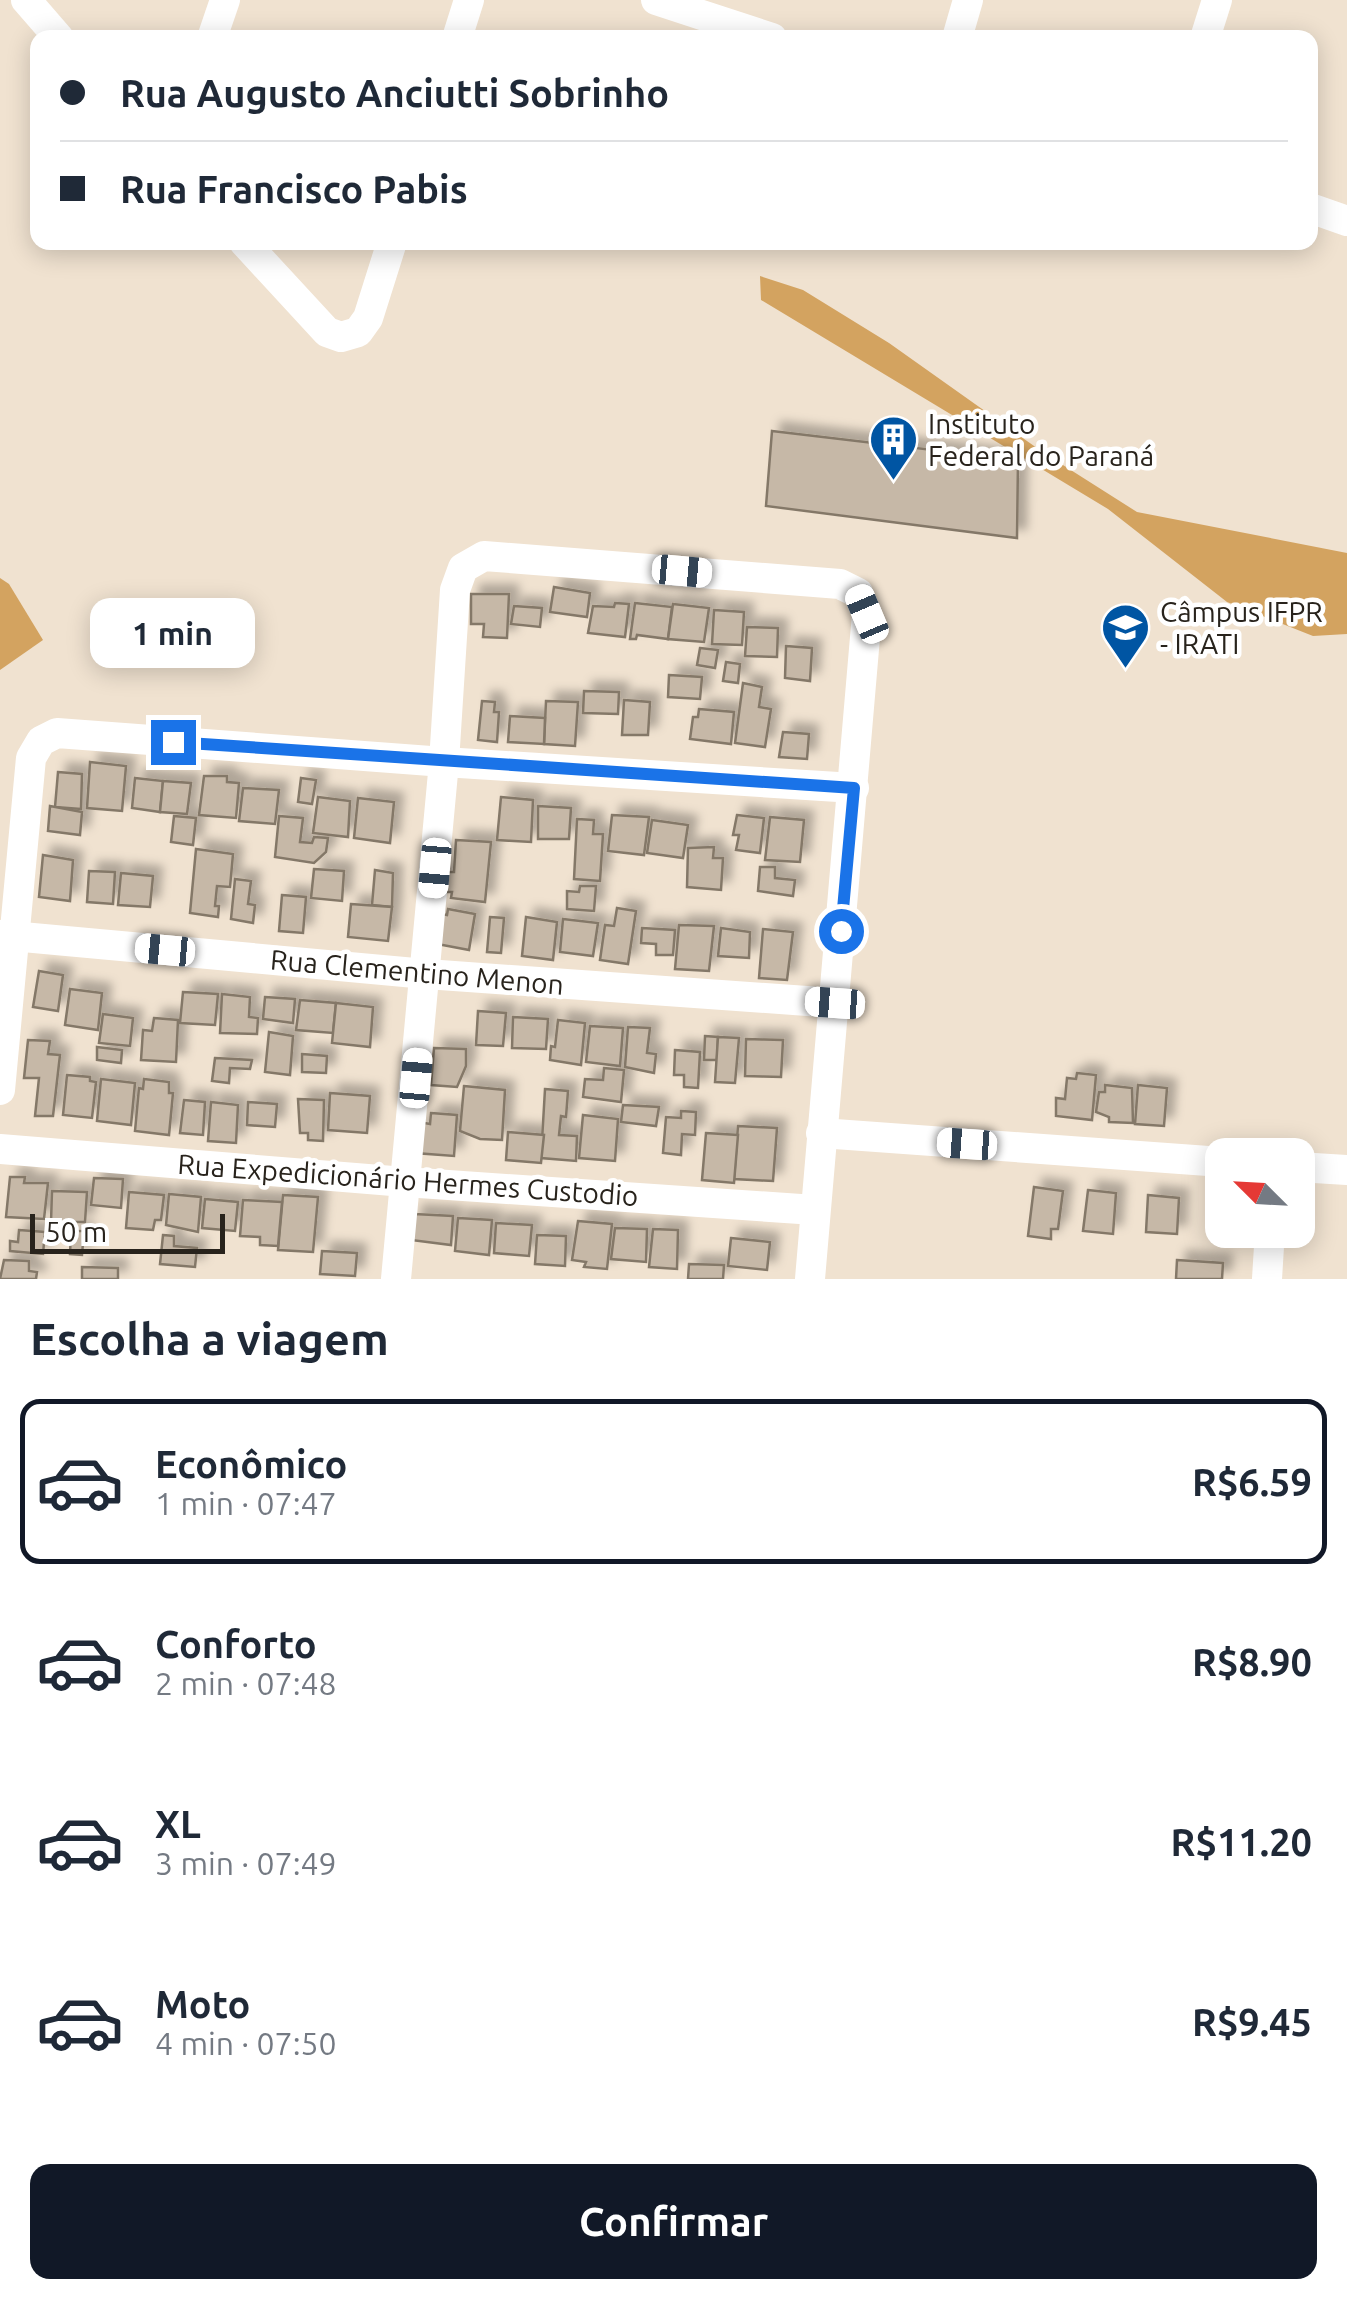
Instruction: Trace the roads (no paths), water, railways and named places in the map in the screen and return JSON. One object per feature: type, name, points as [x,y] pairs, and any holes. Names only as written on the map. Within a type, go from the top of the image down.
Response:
[{"type":"street","points":[[26,0],[52,30]]},
{"type":"street","points":[[215,30],[225,0]]},
{"type":"street","points":[[460,30],[469,0]]},
{"type":"street","points":[[656,0],[747,30]]},
{"type":"street","points":[[959,30],[968,0]]},
{"type":"street","points":[[1207,30],[1216,0]]},
{"type":"street","points":[[1318,211],[1347,221]]},
{"type":"street","points":[[251,250],[327,332],[341,338],[358,332],[368,318],[389,250]]},
{"type":"street","points":[[396,1279],[426,974],[455,590],[463,568],[484,556],[840,584],[858,593],[867,614],[810,1279]]},
{"type":"street","points":[[0,1090],[8,935],[32,758],[42,740],[57,733],[854,788]]},
{"type":"street","name":"Rua Clementino Menon","points":[[8,935],[426,974],[835,1003]]},
{"type":"street","points":[[821,1133],[1205,1161]]},
{"type":"street","name":"Rua Expedicionário Hermes Custodio","points":[[0,1148],[405,1182],[816,1210]]},
{"type":"street","points":[[1315,1168],[1347,1170]]},
{"type":"street","points":[[1268,1279],[1269,1248]]},
{"type":"place","name":"Instituto Federal do Paraná","points":[[893,482]]},
{"type":"place","name":"Câmpus IFPR - IRATI","points":[[1125,670]]}]
